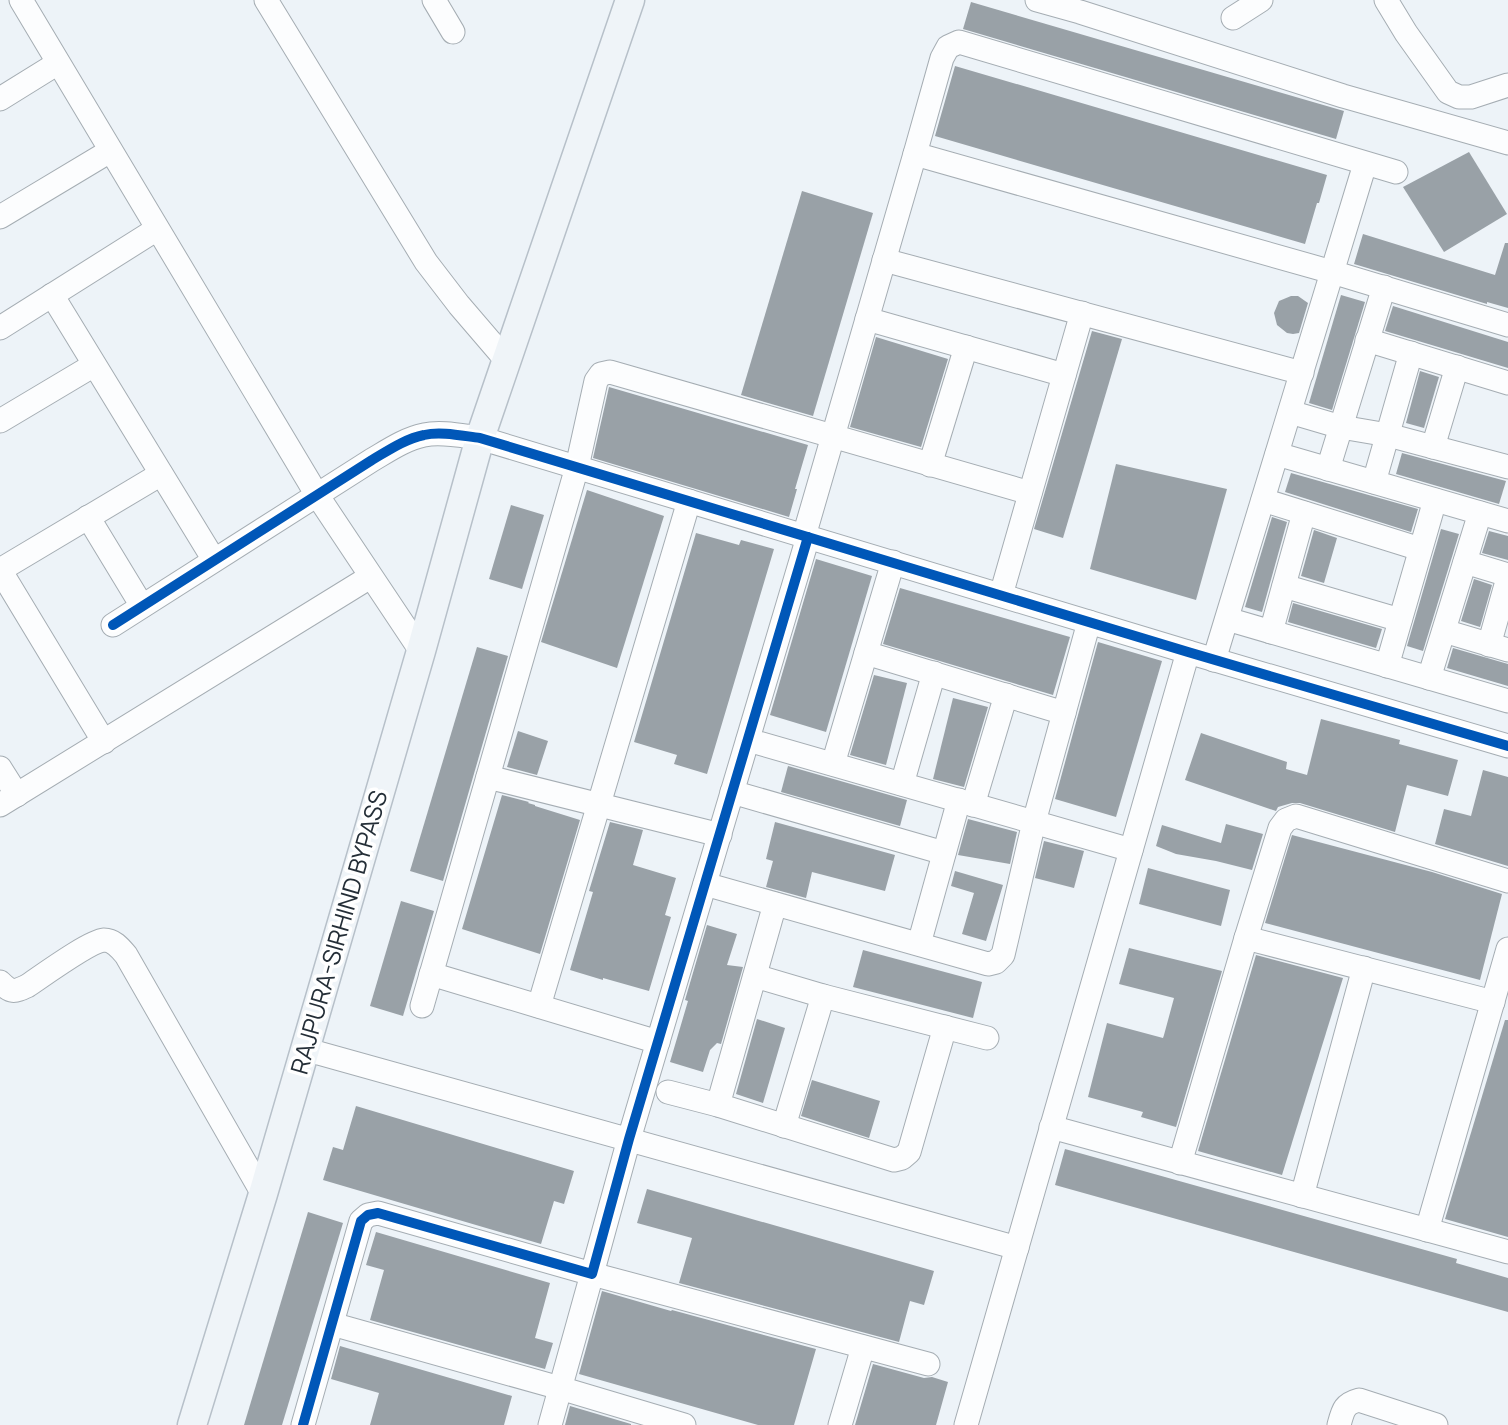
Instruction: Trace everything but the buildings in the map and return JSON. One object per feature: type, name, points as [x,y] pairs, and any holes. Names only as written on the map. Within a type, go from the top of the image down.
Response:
[{"type":"main road","name":"RAJPURA-SIRHIND BYPASS","points":[[192,1425],[421,651],[480,438],[630,0]]},
{"type":"street","points":[[21,0],[317,495],[421,651]]},
{"type":"street","points":[[266,0],[426,262],[459,306],[507,361]]},
{"type":"street","points":[[434,0],[453,32]]},
{"type":"street","points":[[1037,0],[1090,6],[1343,96],[1508,143]]},
{"type":"street","points":[[1233,18],[1261,0]]},
{"type":"street","points":[[1386,0],[1448,92],[1459,97],[1471,97],[1508,85]]},
{"type":"street","points":[[550,1425],[629,1139],[748,740],[832,437],[942,58],[948,47],[959,42],[1396,172]]},
{"type":"street","points":[[0,99],[58,63]]},
{"type":"street","points":[[0,217],[110,151]]},
{"type":"street","points":[[915,154],[1332,272],[1508,325]]},
{"type":"street","points":[[1214,660],[1365,164]]},
{"type":"street","points":[[0,328],[157,229]]},
{"type":"street","points":[[884,260],[1301,373]]},
{"type":"street","points":[[1328,469],[1384,287]]},
{"type":"street","points":[[52,295],[214,560]]},
{"type":"street","points":[[1001,595],[1082,313]]},
{"type":"street","points":[[867,318],[1064,376]]},
{"type":"street","points":[[1367,340],[1508,383]]},
{"type":"street","points":[[930,465],[966,347]]},
{"type":"street","points":[[1374,482],[1411,353]]},
{"type":"street","points":[[0,421],[94,365]]},
{"type":"street","points":[[1433,447],[1457,367]]},
{"type":"street","points":[[422,1006],[577,467],[596,381],[601,374],[610,372],[1030,494]]},
{"type":"street","points":[[1290,412],[1508,467]]},
{"type":"street","points":[[113,625],[400,444],[425,435],[452,435],[480,438],[1508,746]]},
{"type":"street","points":[[1277,454],[1508,521]]},
{"type":"street","points":[[104,742],[0,570],[161,474]]},
{"type":"street","points":[[1263,500],[1420,549]]},
{"type":"street","points":[[1387,666],[1435,500]]},
{"type":"street","points":[[539,1006],[689,501]]},
{"type":"street","points":[[1271,632],[1304,513]]},
{"type":"street","points":[[1429,678],[1480,513]]},
{"type":"street","points":[[88,517],[142,606]]},
{"type":"street","points":[[833,764],[893,562]]},
{"type":"street","points":[[1444,631],[1498,648],[1508,577],[1465,562]]},
{"type":"street","points":[[0,768],[8,800],[370,577]]},
{"type":"street","points":[[1284,586],[1400,620]]},
{"type":"street","points":[[1227,619],[1508,702]]},
{"type":"street","points":[[705,884],[988,964],[996,962],[1003,955],[1034,822],[1089,622]]},
{"type":"street","points":[[966,1425],[1188,652]]},
{"type":"street","points":[[866,653],[1064,713]]},
{"type":"street","points":[[902,784],[934,673]]},
{"type":"street","points":[[919,944],[944,853],[966,803],[1006,695]]},
{"type":"street","points":[[748,740],[1131,850]]},
{"type":"street","points":[[488,777],[720,835]]},
{"type":"street","points":[[732,792],[944,853]]},
{"type":"street","points":[[1180,1163],[1246,937],[1280,828],[1286,820],[1296,816],[1508,881]]},
{"type":"street","points":[[718,1105],[775,904]]},
{"type":"street","points":[[1246,937],[1493,1002]]},
{"type":"street","points":[[0,982],[7,989],[16,991],[92,944],[105,940],[116,944],[126,955],[262,1194]]},
{"type":"street","points":[[1427,1230],[1508,949]]},
{"type":"street","points":[[1302,1196],[1364,968]]},
{"type":"street","points":[[431,974],[659,1042]]},
{"type":"street","points":[[755,976],[987,1038]]},
{"type":"street","points":[[784,1126],[823,996]]},
{"type":"street","points":[[668,1092],[894,1160],[909,1152],[945,1027]]},
{"type":"street","points":[[304,1049],[1017,1248]]},
{"type":"street","points":[[1051,1127],[1508,1252]]},
{"type":"street","points":[[303,1425],[361,1221],[368,1215],[378,1213],[592,1274],[928,1364]]},
{"type":"street","points":[[332,1324],[684,1425]]},
{"type":"street","points":[[840,1425],[863,1347]]},
{"type":"street","points":[[1339,1425],[1342,1411],[1349,1403],[1359,1400],[1437,1425]]},
{"type":"cycle path","points":[[113,625],[391,449],[424,435],[452,434],[480,438],[1508,746]]},
{"type":"cycle path","points":[[303,1425],[361,1221],[368,1215],[378,1213],[592,1274],[629,1139],[808,537]]}]
